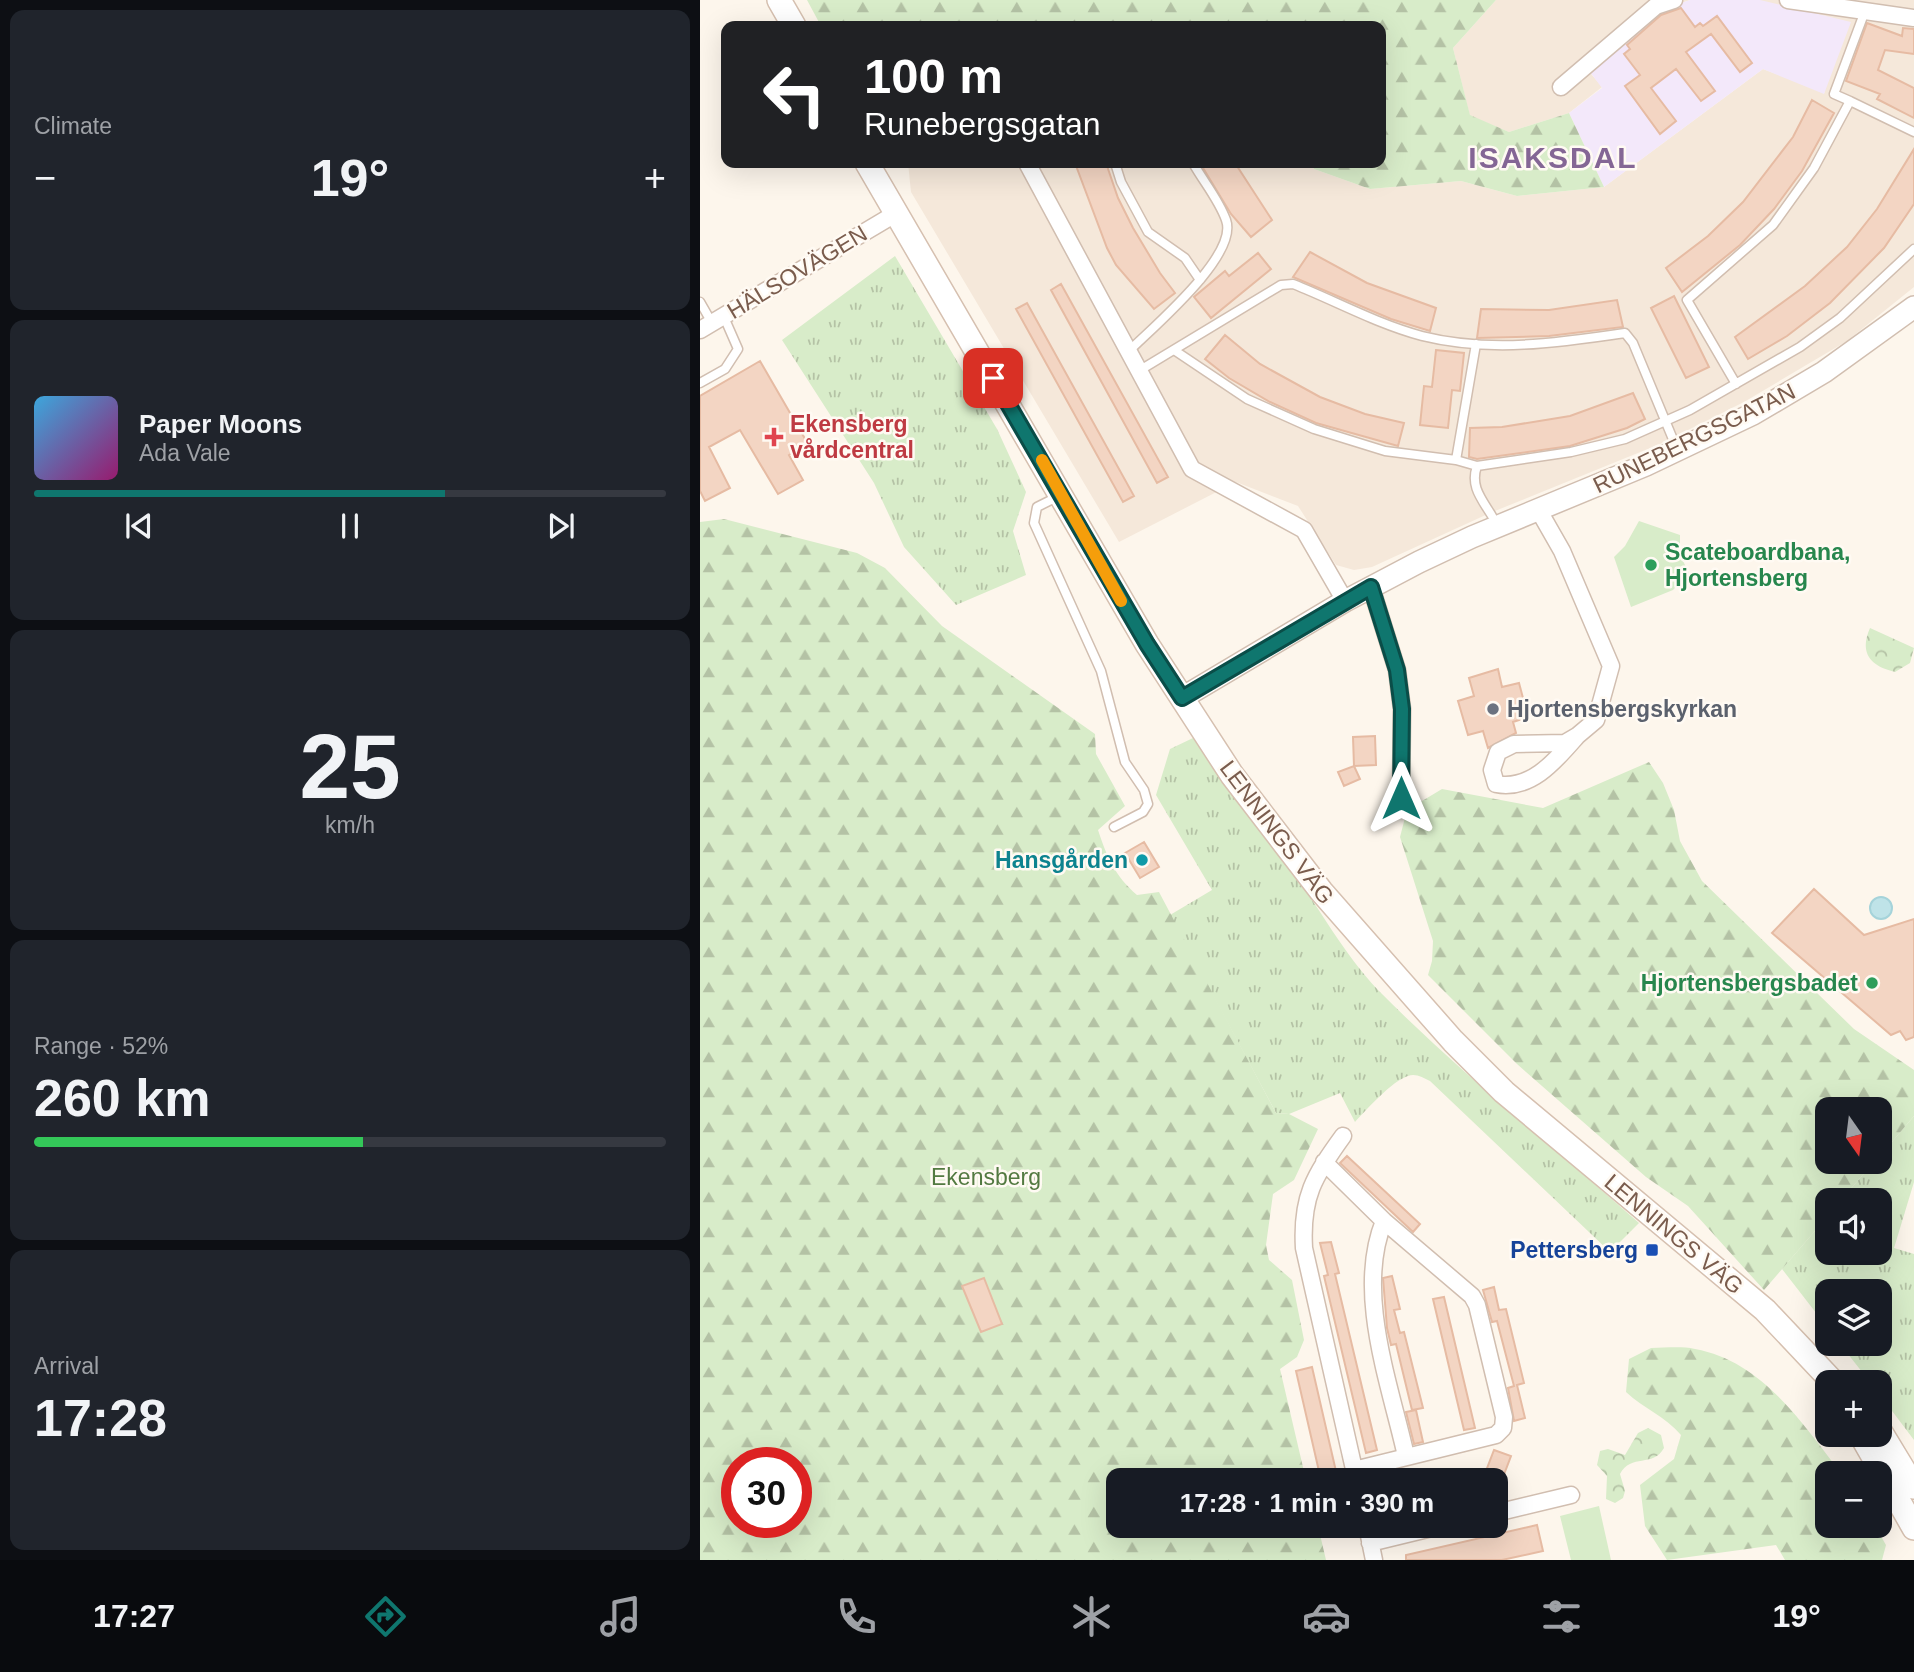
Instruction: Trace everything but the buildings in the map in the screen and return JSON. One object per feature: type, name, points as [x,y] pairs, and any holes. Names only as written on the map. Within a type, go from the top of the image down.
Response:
[{"type":"main road","points":[[779,0],[791,21]]},
{"type":"main road","name":"LENNINGS VÄG","points":[[870,168],[1147,644],[1232,775],[1321,891],[1453,1041],[1504,1092],[1765,1310],[1822,1370]]},
{"type":"main road","points":[[1868,1447],[1914,1528]]},
{"type":"main road","points":[[1889,1447],[1914,1486]]},
{"type":"street","points":[[1562,87],[1656,6],[1674,0]]},
{"type":"street","points":[[1788,0],[1914,18]]},
{"type":"street","points":[[1030,168],[1126,354],[1192,470],[1304,530],[1345,601]]},
{"type":"street","name":"HÄLSOVÄGEN","points":[[712,323],[895,214]]},
{"type":"street","name":"RUNEBERGSGATAN","points":[[1182,698],[1371,587],[1472,537],[1678,451],[1753,414],[1824,372],[1914,307]]},
{"type":"street","points":[[1538,509],[1568,564],[1611,666],[1596,720],[1533,779],[1509,787],[1496,784],[1492,770],[1498,752],[1514,744],[1565,743],[1577,736]]},
{"type":"street","points":[[1371,587],[1397,670],[1402,709],[1401,798]]},
{"type":"street","points":[[1343,1136],[1311,1182],[1303,1231],[1304,1248],[1353,1468]]},
{"type":"street","points":[[1324,1162],[1384,1222],[1472,1296],[1477,1305],[1504,1417],[1503,1428],[1496,1435],[1406,1456],[1374,1468]]},
{"type":"street","points":[[1384,1222],[1374,1246],[1372,1292],[1406,1456]]},
{"type":"street","points":[[1508,1510],[1572,1495]]},
{"type":"street","points":[[1369,1538],[1374,1560]]},
{"type":"street","points":[[1370,1543],[1391,1538]]},
{"type":"lane","points":[[1865,11],[1835,94],[1914,132]]},
{"type":"lane","name":"RUNEBERGSGATAN","points":[[1736,384],[1687,300],[1773,225],[1814,169],[1850,101]]},
{"type":"lane","points":[[1117,168],[1121,182],[1148,232],[1185,258],[1200,280]]},
{"type":"lane","points":[[1126,354],[1200,280],[1228,235],[1227,220],[1196,168]]},
{"type":"lane","name":"RUNEBERGSGATAN","points":[[1477,466],[1572,452],[1625,439],[1664,422],[1800,347],[1840,318],[1914,249]]},
{"type":"lane","points":[[1137,372],[1281,285],[1293,284],[1423,336],[1476,344],[1522,346],[1625,333],[1633,343],[1678,451]]},
{"type":"lane","points":[[700,302],[712,323],[738,349],[725,369],[700,383]]},
{"type":"lane","points":[[1456,460],[1476,344]]},
{"type":"lane","points":[[1174,350],[1247,399],[1314,429],[1385,451],[1456,460],[1477,466],[1472,479],[1492,516]]},
{"type":"lane","points":[[1062,494],[1037,507],[1034,523],[1101,671],[1125,762],[1144,790],[1148,804],[1143,812],[1114,827]]},
{"type":"shaded area","points":[[1496,0],[1690,0],[1661,10],[1587,69],[1602,87],[1569,113],[1509,132],[1470,116],[1453,48]]},
{"type":"shaded area","points":[[1690,0],[1760,0],[1851,22],[1824,94],[1763,69],[1604,187],[1569,113],[1602,88],[1587,68],[1661,10]]},
{"type":"shaded area","points":[[1759,0],[1914,0],[1914,287],[1847,341],[1744,402],[1660,444],[1490,513],[1372,567],[1354,570],[1336,565],[1298,506],[1236,482],[1119,542],[911,192],[909,168],[1314,168],[1370,189],[1461,181],[1517,196],[1604,187],[1763,69],[1825,93]]},
{"type":"green space","points":[[807,0],[1496,0],[1453,48],[1470,115],[1509,132],[1569,113],[1604,187],[1517,196],[1461,181],[1370,189],[1314,169],[1386,168],[1386,21],[818,21]]},
{"type":"green space","points":[[895,256],[997,429],[1026,492],[1013,531],[1026,575],[956,605],[904,547],[874,483],[782,340]]},
{"type":"green space","name":"Ekensberg","points":[[724,519],[857,553],[885,568],[942,626],[1095,734],[1096,754],[1125,806],[1098,830],[1113,866],[1137,895],[1159,892],[1276,1113],[1289,1114],[1318,1129],[1294,1180],[1273,1194],[1266,1245],[1269,1260],[1292,1280],[1304,1340],[1297,1357],[1280,1369],[1303,1468],[1106,1468],[1106,1538],[1321,1538],[1326,1560],[700,1560],[700,522]]},
{"type":"green space","name":"Scateboardbana, Hjortensberg","points":[[1639,521],[1680,535],[1680,555],[1689,573],[1673,590],[1631,607],[1614,557],[1625,546]]},
{"type":"green space","points":[[1870,628],[1914,648],[1910,663],[1895,672],[1873,662],[1866,651]]},
{"type":"green space","points":[[1193,738],[1302,885],[1354,961],[1378,990],[1474,1080],[1639,1223],[1610,1252],[1430,1081],[1422,1077],[1411,1075],[1402,1079],[1380,1096],[1355,1122],[1340,1093],[1289,1114],[1276,1113],[1170,915],[1212,890],[1156,795],[1170,749]]},
{"type":"green space","points":[[1649,762],[1663,783],[1674,810],[1680,841],[1702,881],[1854,1029],[1914,1070],[1914,1116],[1892,1142],[1892,1097],[1815,1097],[1815,1174],[1864,1174],[1851,1188],[1815,1188],[1815,1231],[1764,1290],[1688,1206],[1646,1177],[1517,1064],[1428,975],[1433,941],[1400,837],[1407,810],[1442,789],[1543,808]]},
{"type":"green space","points":[[1914,1116],[1914,1182],[1894,1248],[1914,1254],[1914,1440],[1892,1411],[1892,1370],[1861,1370],[1849,1356],[1892,1356],[1892,1279],[1815,1279],[1815,1312],[1782,1269],[1815,1231],[1815,1265],[1892,1265],[1892,1188],[1851,1188],[1864,1174],[1892,1174],[1892,1142]]},
{"type":"green space","points":[[1651,1348],[1690,1348],[1719,1356],[1741,1366],[1760,1380],[1811,1434],[1815,1439],[1815,1447],[1821,1447],[1832,1461],[1815,1461],[1815,1538],[1882,1538],[1886,1545],[1882,1560],[1785,1560],[1776,1545],[1667,1560],[1645,1526],[1640,1485],[1674,1459],[1681,1435],[1626,1392],[1629,1359]]},
{"type":"green space","points":[[1648,1428],[1661,1435],[1664,1448],[1654,1458],[1630,1464],[1625,1468],[1620,1474],[1625,1491],[1623,1498],[1615,1503],[1606,1499],[1607,1476],[1597,1465],[1600,1451],[1608,1449],[1625,1455],[1638,1433]]},
{"type":"green space","points":[[1599,1506],[1611,1560],[1571,1560],[1560,1516]]},
{"type":"water","points":[[1881,897],[1889,900],[1892,908],[1889,916],[1881,919],[1873,916],[1870,908],[1873,900]]},
{"type":"slow traffic","points":[[1042,460],[1121,601]]},
{"type":"place","name":"Ekensberg vårdcentral","points":[[774,437]]},
{"type":"place","name":"Scateboardbana, Hjortensberg","points":[[1651,565]]},
{"type":"place","name":"Hjortensbergskyrkan","points":[[1493,709]]},
{"type":"place","name":"Hansgården","points":[[1142,860]]},
{"type":"place","name":"Hjortensbergsbadet","points":[[1872,983]]},
{"type":"place","name":"Pettersberg","points":[[1652,1250]]},
{"type":"district","name":"ISAKSDAL","points":[[1553,158]]},
{"type":"route","points":[[993,378],[1147,644],[1182,698],[1371,587],[1397,670],[1402,709],[1401,798]]}]
